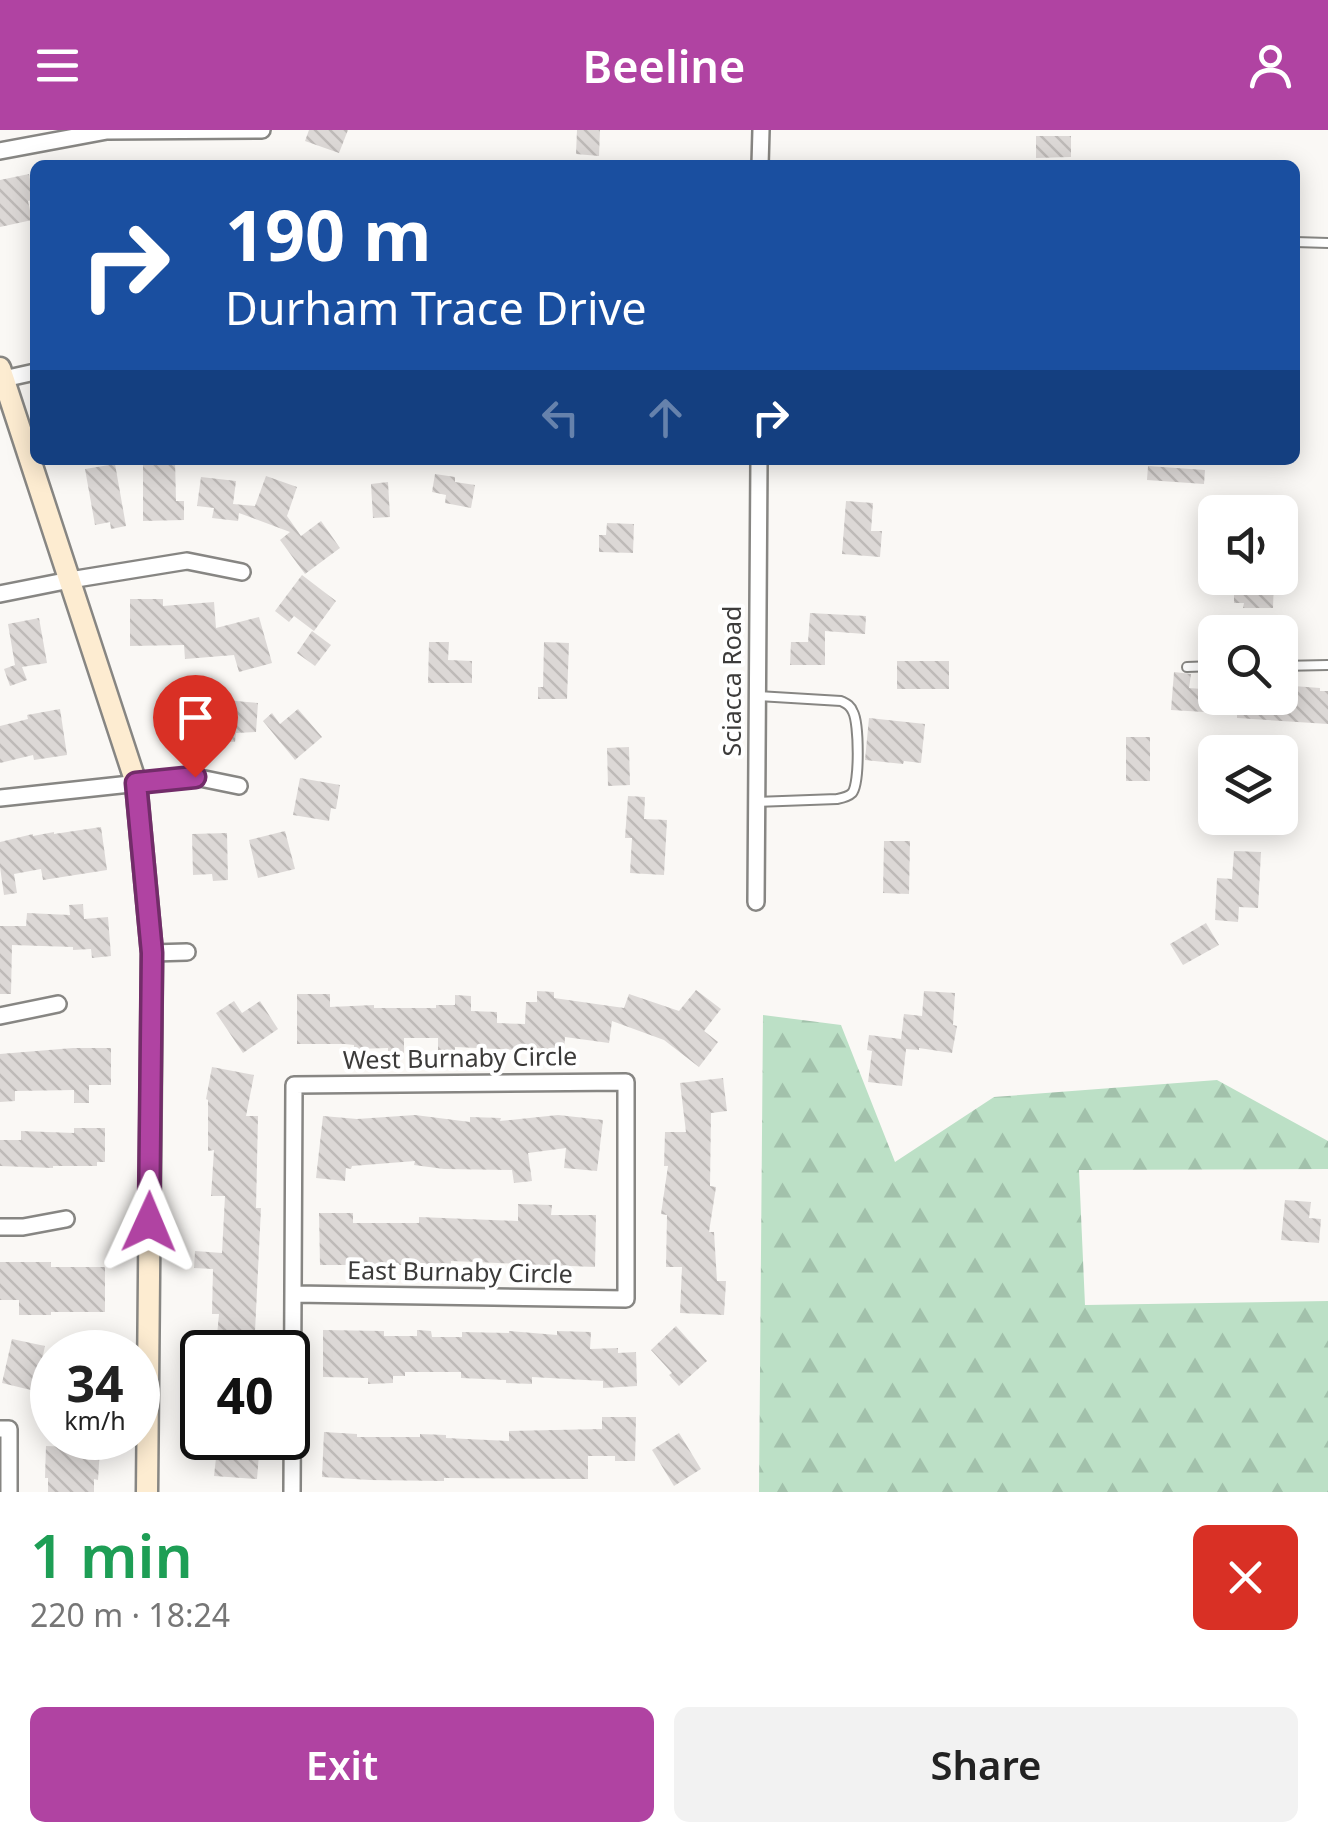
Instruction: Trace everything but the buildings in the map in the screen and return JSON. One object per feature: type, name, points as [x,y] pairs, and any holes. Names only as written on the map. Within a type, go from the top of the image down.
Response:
[{"type":"street","points":[[0,151],[107,131],[262,130]]},
{"type":"street","points":[[760,130],[760,160]]},
{"type":"street","points":[[30,373],[3,377],[30,459]]},
{"type":"street","points":[[32,465],[136,783],[152,953],[147,1492]]},
{"type":"street","name":"Sciacca Road","points":[[756,902],[758,465]]},
{"type":"street","points":[[0,594],[188,561],[242,572]]},
{"type":"street","points":[[0,798],[195,777],[239,786]]},
{"type":"street","points":[[152,953],[187,952]]},
{"type":"street","points":[[0,1016],[58,1004]]},
{"type":"street","name":"West Burnaby Circle","points":[[293,1294],[294,1085],[626,1082],[626,1300]]},
{"type":"street","points":[[0,1227],[66,1219]]},
{"type":"street","points":[[292,1492],[293,1294]]},
{"type":"street","name":"East Burnaby Circle","points":[[293,1294],[626,1300]]},
{"type":"street","points":[[4,1429],[9,1492]]},
{"type":"lane","points":[[1300,242],[1328,243]]},
{"type":"lane","points":[[1298,666],[1328,666]]},
{"type":"lane","points":[[1187,667],[1198,667]]},
{"type":"lane","points":[[757,696],[841,701],[854,712],[857,746],[856,781],[848,796],[757,802]]},
{"type":"green space","points":[[763,1015],[841,1025],[895,1162],[994,1097],[1217,1080],[1328,1141],[1328,1169],[1079,1170],[1085,1305],[1328,1301],[1328,1492],[759,1492]]},
{"type":"route","points":[[149,1222],[152,953],[136,783],[195,777]]}]
